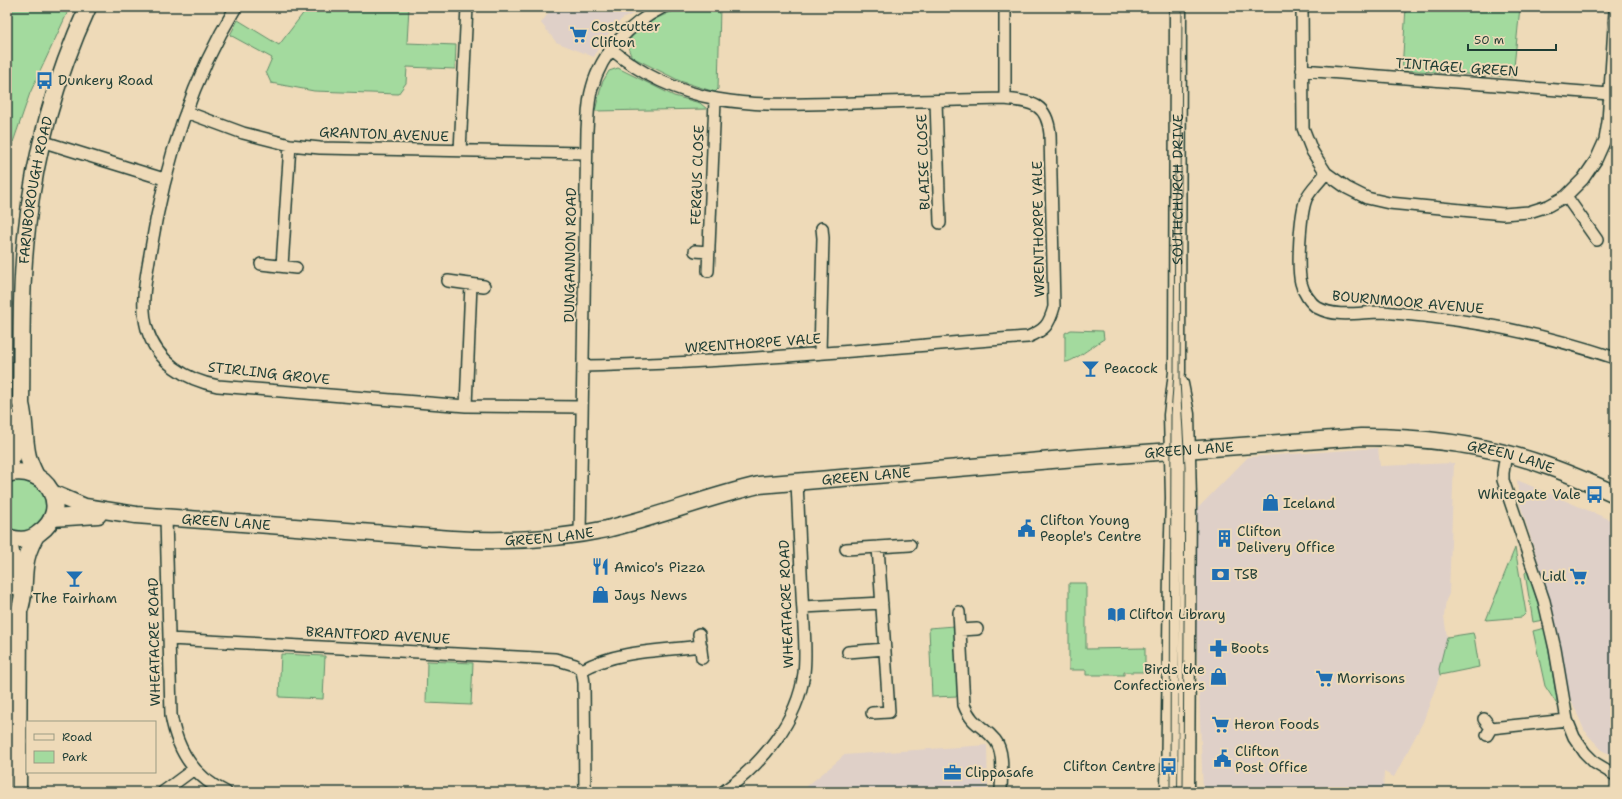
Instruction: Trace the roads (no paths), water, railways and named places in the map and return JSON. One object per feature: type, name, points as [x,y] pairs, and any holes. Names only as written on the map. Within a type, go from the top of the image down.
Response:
[{"type":"street","name":"FARNBOROUGH ROAD","points":[[36,476],[30,464],[27,452],[24,416],[21,404],[23,285],[27,229],[41,141],[50,108],[65,63],[88,7]]},
{"type":"street","name":"STIRLING GROVE","points":[[236,7],[226,23],[198,81],[164,179],[147,270],[144,306],[144,318],[151,339],[164,359],[173,367],[195,380],[218,386],[466,406],[582,407]]},
{"type":"street","points":[[460,151],[467,7]]},
{"type":"street","name":"DUNGANNON ROAD","points":[[580,534],[586,153],[588,112],[592,88],[601,66],[611,49],[635,24],[647,15],[663,7]]},
{"type":"street","points":[[1005,7],[1005,99]]},
{"type":"street","name":"SOUTHCHURCH DRIVE","points":[[1169,792],[1174,498],[1185,403],[1177,372],[1178,7]]},
{"type":"street","points":[[1302,7],[1303,128],[1312,151],[1326,173],[1347,188],[1366,198],[1382,202],[1503,214],[1529,212],[1548,206],[1566,196],[1583,179],[1596,160],[1605,140],[1608,122],[1615,13]]},
{"type":"street","name":"WRENTHORPE VALE","points":[[583,366],[646,365],[1028,337],[1039,333],[1047,326],[1054,307],[1049,124],[1041,108],[1034,104],[1005,99],[786,104],[715,100],[690,93],[662,82],[640,70],[611,49]]},
{"type":"street","name":"TINTAGEL GREEN","points":[[1302,70],[1610,94]]},
{"type":"street","name":"FERGUS CLOSE","points":[[708,271],[715,100]]},
{"type":"street","name":"BLAISE CLOSE","points":[[936,101],[940,223]]},
{"type":"street","name":"GRANTON AVENUE","points":[[186,112],[243,133],[290,145],[346,150],[586,153]]},
{"type":"street","points":[[41,141],[164,179]]},
{"type":"street","points":[[282,266],[290,145]]},
{"type":"street","name":"BOURNMOOR AVENUE","points":[[1326,173],[1307,197],[1302,210],[1300,270],[1302,284],[1306,296],[1317,307],[1334,313],[1381,312],[1497,326],[1583,347],[1615,358]]},
{"type":"street","points":[[1566,196],[1597,240]]},
{"type":"street","points":[[820,353],[822,228]]},
{"type":"street","points":[[695,251],[709,252]]},
{"type":"street","points":[[261,264],[296,268]]},
{"type":"street","points":[[448,281],[484,286]]},
{"type":"street","points":[[466,406],[471,284]]},
{"type":"street","name":"FARNBOROUGH ROAD","points":[[7,474],[15,447],[16,415],[21,404]]},
{"type":"street","name":"GREEN LANE","points":[[52,493],[85,507],[116,513],[166,518],[492,541],[519,541],[580,534],[643,519],[726,493],[759,486],[1055,459],[1326,439],[1405,437],[1462,444],[1506,454],[1560,470],[1615,494]]},
{"type":"street","name":"SOUTHCHURCH DRIVE","points":[[1180,450],[1188,507],[1186,792]]},
{"type":"street","points":[[1506,454],[1502,473],[1503,480],[1544,601],[1555,649],[1567,720],[1574,737],[1585,753],[1595,763],[1615,775]]},
{"type":"street","points":[[7,474],[22,472],[36,476],[46,483],[52,493],[54,506],[52,518],[45,529],[35,537],[22,540],[7,537],[14,566],[15,601],[19,611]]},
{"type":"street","name":"WHEATACRE ROAD","points":[[723,792],[755,766],[774,742],[790,716],[801,688],[805,658],[797,482]]},
{"type":"street","name":"GREEN LANE","points":[[52,518],[116,513]]},
{"type":"street","name":"WHEATACRE ROAD","points":[[166,518],[171,715],[177,737],[187,759],[194,769],[206,781],[226,792]]},
{"type":"street","points":[[18,792],[19,611],[23,600],[25,566],[35,537]]},
{"type":"street","points":[[846,549],[910,545]]},
{"type":"street","points":[[872,713],[889,712],[878,547]]},
{"type":"street","points":[[803,607],[882,603]]},
{"type":"street","points":[[959,612],[964,705],[974,724],[995,740],[999,746],[1001,761],[1001,792]]},
{"type":"street","points":[[960,630],[977,629]]},
{"type":"street","points":[[699,634],[702,658]]},
{"type":"street","name":"BRANTFORD AVENUE","points":[[169,639],[555,659],[574,665],[582,670]]},
{"type":"street","points":[[585,792],[584,683],[582,670],[596,663],[617,656],[700,646]]},
{"type":"street","points":[[848,652],[885,649]]},
{"type":"street","points":[[1484,719],[1489,732],[1567,720]]},
{"type":"street","points":[[164,792],[194,769]]},
{"type":"tram line","points":[[1182,7],[1180,381],[1185,466],[1183,792]]},
{"type":"tram line","points":[[1170,792],[1171,415],[1174,372],[1175,166]]},
{"type":"place","name":"Costcutter Clifton","points":[[578,34]]},
{"type":"place","name":"Dunkery Road","points":[[45,80]]},
{"type":"place","name":"Peacock","points":[[1091,368]]},
{"type":"place","name":"Whitegate Vale","points":[[1594,494]]},
{"type":"place","name":"Iceland","points":[[1270,503]]},
{"type":"place","name":"Clifton Young People's Centre","points":[[1027,528]]},
{"type":"place","name":"Clifton Delivery Office","points":[[1224,539]]},
{"type":"place","name":"Amico's Pizza","points":[[601,567]]},
{"type":"place","name":"TSB","points":[[1221,574]]},
{"type":"place","name":"Lidl","points":[[1579,576]]},
{"type":"place","name":"The Fairham","points":[[75,578]]},
{"type":"place","name":"Jays News","points":[[601,595]]},
{"type":"place","name":"Clifton Library","points":[[1116,614]]},
{"type":"place","name":"Boots","points":[[1218,648]]},
{"type":"place","name":"Birds the Confectioners","points":[[1218,677]]},
{"type":"place","name":"Morrisons","points":[[1324,678]]},
{"type":"place","name":"Heron Foods","points":[[1221,724]]},
{"type":"place","name":"Clifton Post Office","points":[[1222,759]]},
{"type":"place","name":"Clifton Centre","points":[[1169,766]]},
{"type":"place","name":"Clippasafe","points":[[952,772]]}]
